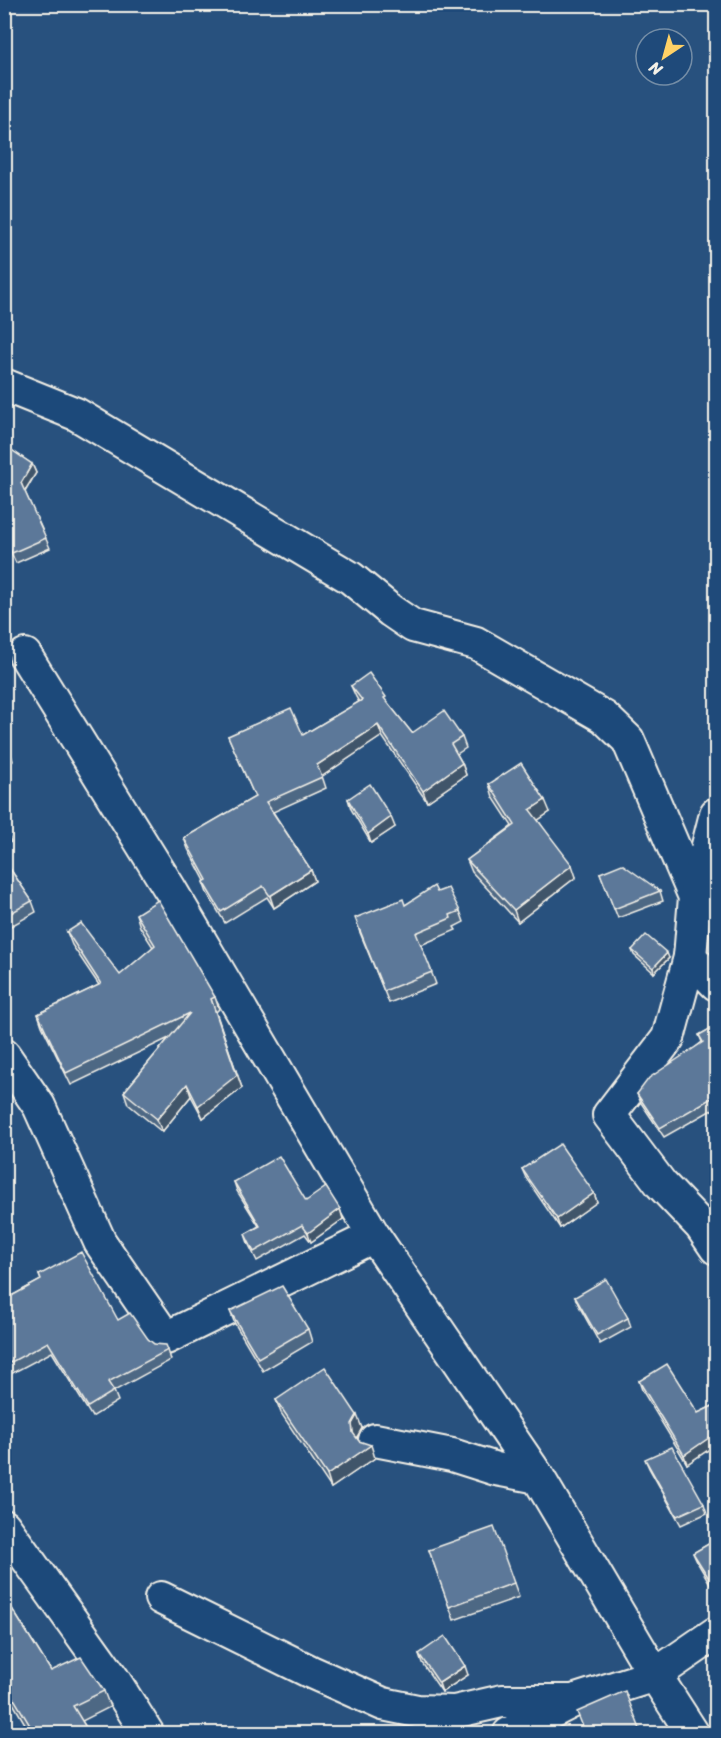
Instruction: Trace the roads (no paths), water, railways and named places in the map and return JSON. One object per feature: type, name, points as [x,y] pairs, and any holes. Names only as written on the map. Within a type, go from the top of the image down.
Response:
[{"type":"street","points":[[4,385],[76,414],[351,578],[413,626],[476,643],[604,717],[628,741],[695,897]]},
{"type":"street","points":[[26,655],[170,889],[374,1236],[538,1477],[655,1676],[693,1734]]},
{"type":"street","points":[[717,814],[695,897],[690,957],[668,1038],[609,1115],[661,1184],[701,1226],[717,1248]]},
{"type":"street","points":[[690,957],[717,984]]},
{"type":"street","points":[[4,1055],[39,1106],[100,1242],[166,1338],[374,1236]]},
{"type":"street","points":[[375,1440],[452,1455],[496,1469],[538,1477]]},
{"type":"street","points":[[4,1526],[114,1680],[148,1734]]},
{"type":"street","points":[[161,1598],[311,1672],[383,1704],[417,1711],[454,1712],[502,1701],[573,1701]]},
{"type":"street","points":[[509,1734],[573,1701],[655,1676],[717,1634]]}]
